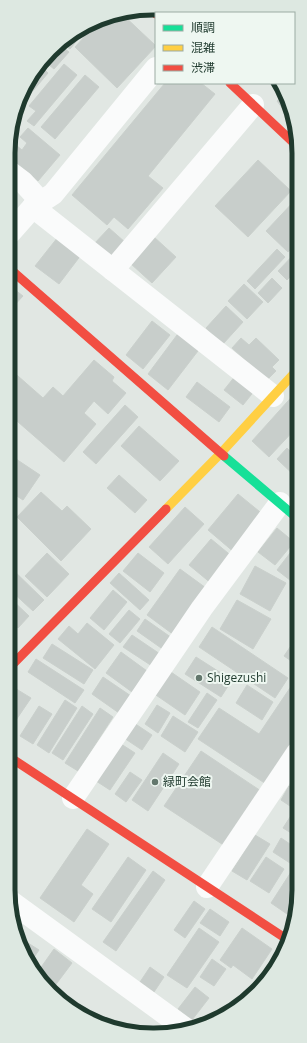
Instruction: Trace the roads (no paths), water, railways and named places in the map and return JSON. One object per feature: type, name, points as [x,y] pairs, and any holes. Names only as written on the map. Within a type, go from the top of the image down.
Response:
[{"type":"street","points":[[15,228],[37,204],[53,194],[155,69]]},
{"type":"street","points":[[231,84],[291,140]]},
{"type":"street","points":[[113,270],[253,105]]},
{"type":"street","points":[[15,176],[23,182],[37,204],[113,270],[273,396]]},
{"type":"street","points":[[15,273],[292,514]]},
{"type":"street","points":[[15,662],[221,453],[292,375]]},
{"type":"street","points":[[73,798],[202,608],[280,503]]},
{"type":"street","points":[[207,887],[292,760]]},
{"type":"street","points":[[15,761],[284,937]]},
{"type":"street","points":[[16,905],[181,1025]]},
{"type":"place","name":"Shigezushi","points":[[199,678]]},
{"type":"place","name":"緑町会館","points":[[155,782]]}]
